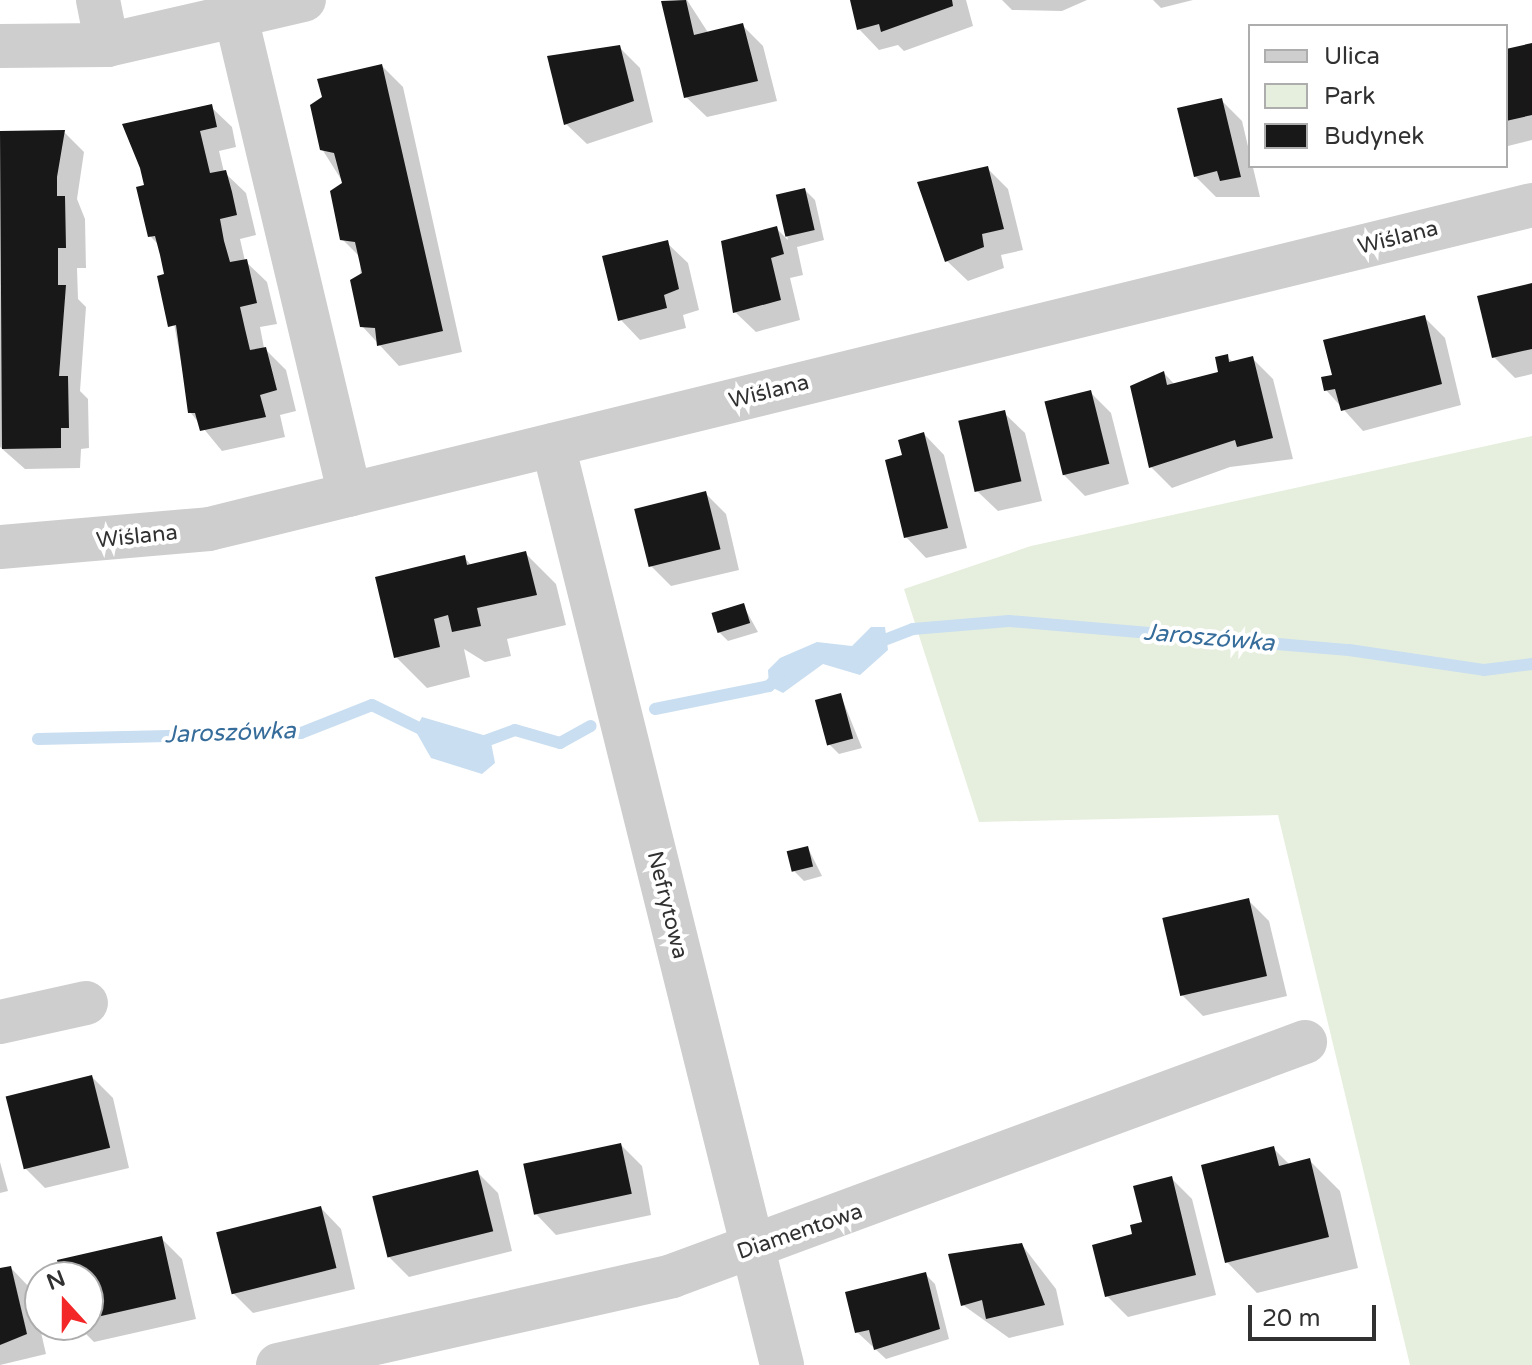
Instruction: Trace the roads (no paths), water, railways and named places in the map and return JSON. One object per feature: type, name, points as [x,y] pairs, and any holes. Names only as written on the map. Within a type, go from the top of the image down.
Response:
[{"type":"street","points":[[98,0],[107,45]]},
{"type":"street","points":[[0,46],[107,45],[304,0]]},
{"type":"street","points":[[236,17],[350,495]]},
{"type":"street","name":"Wiślana","points":[[0,547],[209,529],[1532,205]]},
{"type":"street","name":"Nefrytowa","points":[[553,445],[782,1365]]},
{"type":"street","points":[[0,1022],[86,1003]]},
{"type":"street","name":"Diamentowa","points":[[278,1365],[335,1359],[672,1276],[1305,1042]]},
{"type":"water","points":[[871,627],[885,627],[888,650],[860,675],[823,664],[783,693],[769,686],[768,670],[780,658],[817,642],[852,646]]},
{"type":"water","points":[[422,717],[490,737],[495,763],[482,774],[431,758],[415,730]]},
{"type":"waterway","name":"Jaroszówka","points":[[874,644],[913,629],[1009,621],[1349,650],[1484,670],[1532,664]]},
{"type":"waterway","points":[[655,709],[769,686],[779,676]]},
{"type":"waterway","name":"Jaroszówka","points":[[38,739],[301,733],[372,705],[427,732]]},
{"type":"waterway","name":"Jaroszówka","points":[[477,744],[515,730],[560,743],[591,726]]}]
